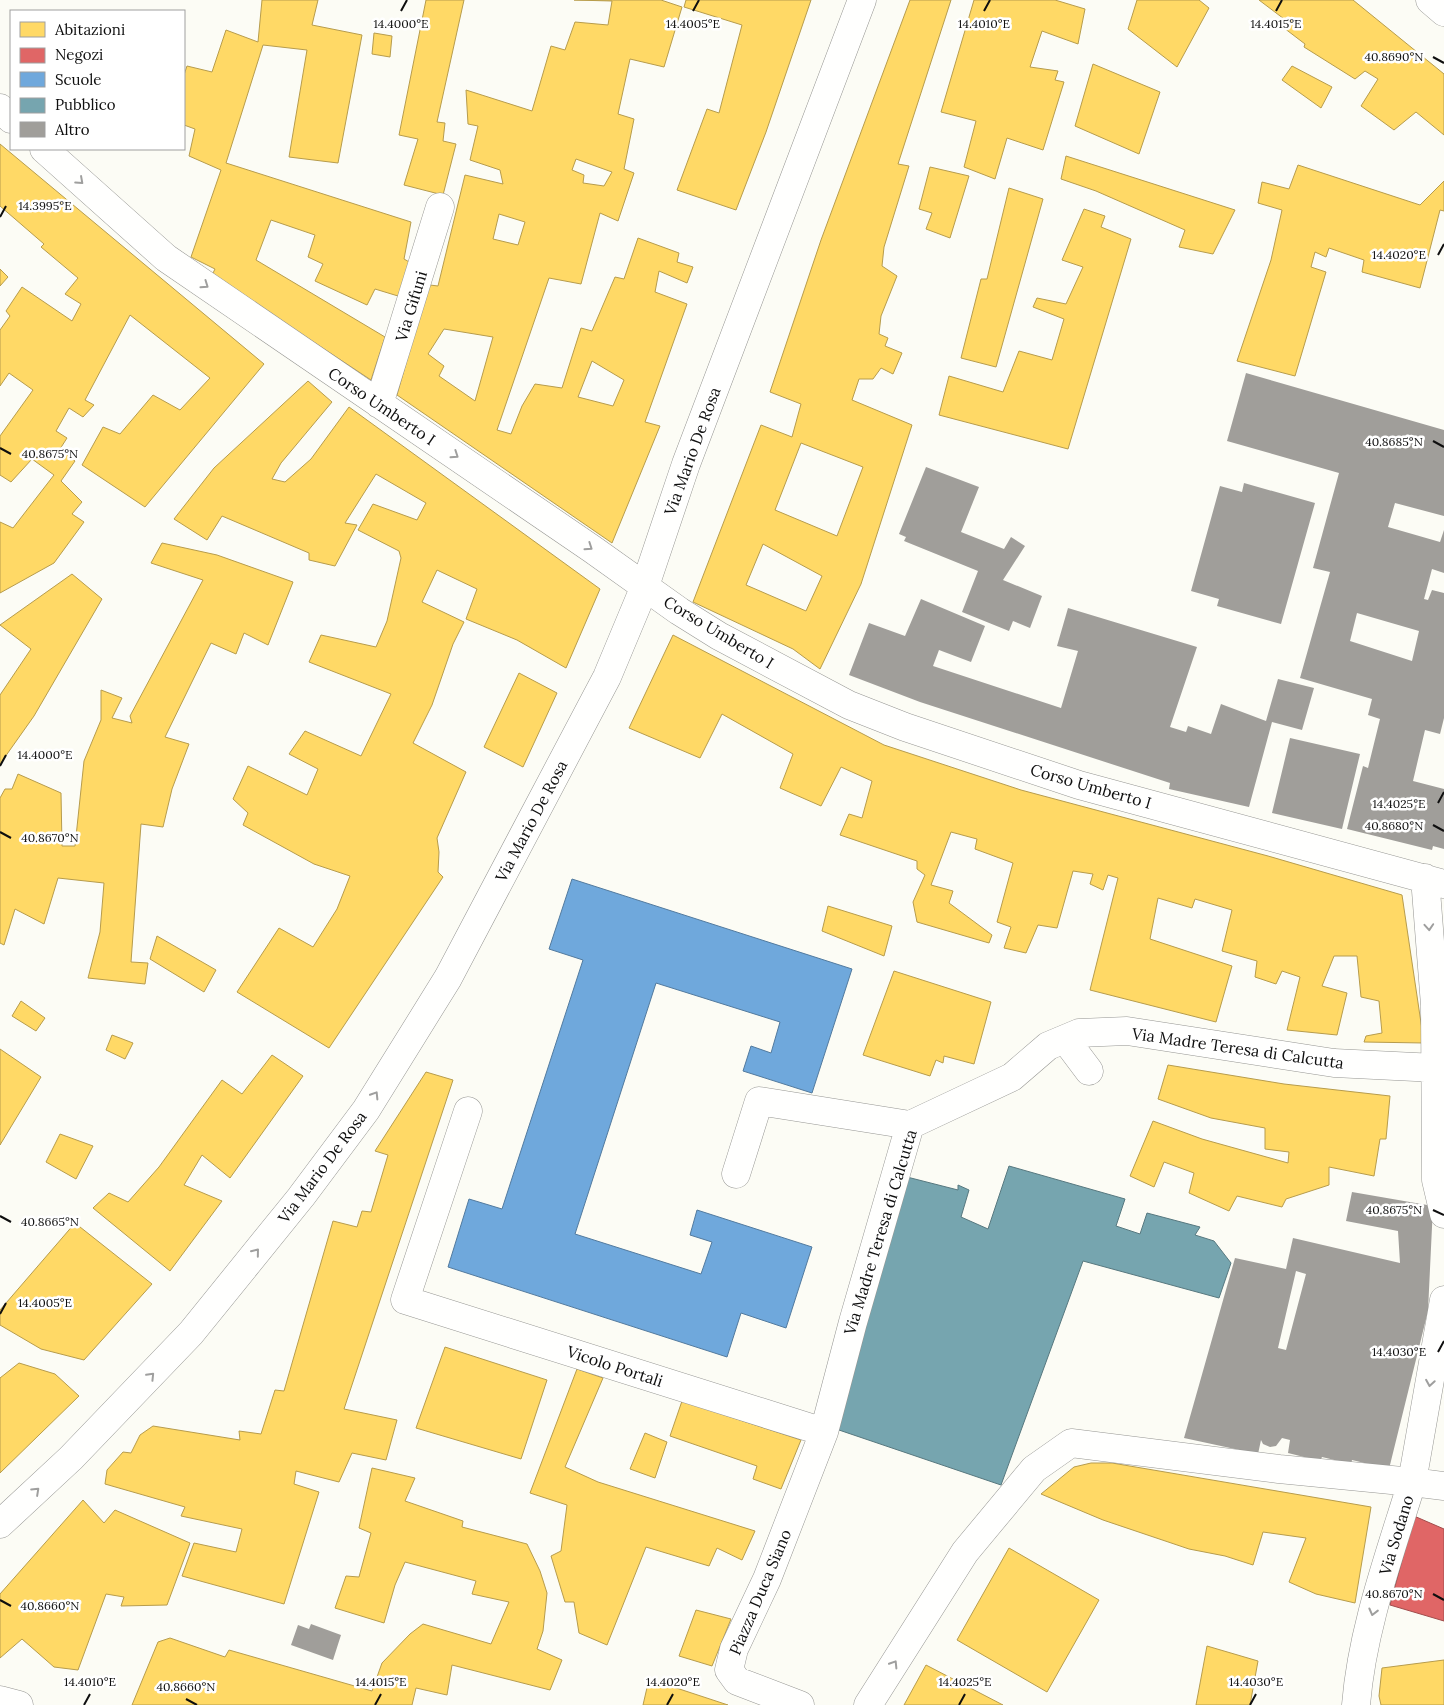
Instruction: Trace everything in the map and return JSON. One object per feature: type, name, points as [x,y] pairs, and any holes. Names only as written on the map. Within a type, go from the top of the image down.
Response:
[{"type":"street","name":"Via Mario De Rosa","points":[[0,1524],[71,1458],[191,1333],[301,1197],[366,1110],[430,1008],[607,677],[645,586],[686,464],[862,0]]},
{"type":"street","points":[[1430,0],[1444,12]]},
{"type":"street","points":[[0,108],[10,118]]},
{"type":"street","name":"Corso Umberto I","points":[[45,150],[166,258],[679,611],[719,636],[849,705],[905,727],[1079,785],[1435,881]]},
{"type":"street","name":"Via Gifuni","points":[[379,404],[440,207]]},
{"type":"street","points":[[1435,881],[1436,1180],[1444,1214]]},
{"type":"street","name":"Via Madre Teresa di Calcutta","points":[[800,1494],[824,1432],[855,1312],[910,1124],[1012,1077],[1048,1046],[1079,1033],[1127,1031],[1334,1063],[1436,1068]]},
{"type":"street","points":[[1065,1039],[1089,1071]]},
{"type":"street","points":[[736,1174],[758,1101],[910,1124]]},
{"type":"street","name":"Vicolo Portali","points":[[468,1111],[405,1300],[824,1432]]},
{"type":"street","name":"Via Sodano","points":[[1356,1705],[1358,1684],[1373,1610],[1412,1482],[1444,1300]]},
{"type":"street","points":[[868,1705],[965,1552],[1034,1468],[1071,1443],[1279,1469],[1444,1486]]},
{"type":"street","name":"Piazza Duca Siano","points":[[800,1494],[767,1579],[734,1650],[729,1670],[737,1681],[800,1705]]},
{"type":"street","points":[[0,1700],[19,1705]]},
{"type":"building: Abitazioni","points":[[262,0],[318,0],[312,25],[362,35],[338,163],[289,157],[307,50],[263,45],[226,163],[411,222],[404,259],[411,263],[398,296],[375,289],[367,305],[315,281],[323,264],[308,257],[315,235],[271,220],[256,260],[385,337],[371,380],[212,275],[215,269],[191,257],[221,170],[189,156],[195,129],[185,125],[185,72],[187,66],[212,72],[226,30],[258,42]]},
{"type":"building: Abitazioni","points":[[426,0],[464,0],[437,122],[445,123],[443,141],[456,144],[443,195],[404,185],[418,139],[399,135]]},
{"type":"building: Abitazioni","points":[[574,0],[661,0],[682,7],[664,67],[630,59],[618,114],[634,119],[624,169],[634,173],[618,221],[600,213],[581,284],[549,278],[497,430],[511,434],[522,406],[535,384],[562,388],[581,328],[592,331],[615,277],[624,279],[638,238],[679,253],[677,262],[693,267],[687,283],[659,271],[655,292],[687,304],[645,422],[660,426],[612,543],[397,395],[412,342],[422,284],[438,286],[465,175],[503,184],[500,170],[470,160],[478,126],[468,124],[466,90],[532,111],[551,46],[565,50],[575,22],[608,25],[612,1]],"holes":[[[576,159],[612,172],[604,186],[583,183],[584,175],[572,170]],[[499,214],[525,222],[518,245],[493,239]],[[444,329],[493,337],[475,401],[439,376],[444,366],[428,354]],[[592,361],[624,380],[613,406],[578,397]]]},
{"type":"building: Abitazioni","points":[[686,0],[811,0],[766,132],[736,210],[677,190],[707,109],[719,113],[742,25],[684,7]]},
{"type":"building: Abitazioni","points":[[910,0],[951,0],[898,164],[909,166],[884,247],[882,266],[897,276],[881,316],[879,334],[888,338],[885,346],[902,353],[893,374],[881,368],[873,379],[859,379],[852,400],[912,425],[861,584],[820,669],[793,649],[693,602],[761,425],[792,437],[801,404],[770,392],[821,240]],"holes":[[[801,443],[863,467],[837,536],[775,510]],[[763,544],[822,576],[806,611],[746,585]]]},
{"type":"building: Abitazioni","points":[[974,0],[1055,0],[1085,9],[1078,44],[1042,31],[1030,67],[1058,71],[1055,80],[1064,82],[1043,150],[1007,138],[995,179],[964,167],[976,121],[941,112]]},
{"type":"building: Abitazioni","points":[[1137,0],[1199,0],[1209,8],[1177,67],[1128,29]]},
{"type":"building: Abitazioni","points":[[1259,0],[1353,0],[1444,74],[1444,135],[1416,112],[1394,130],[1361,106],[1378,79],[1365,71],[1355,79],[1304,47],[1305,44],[1284,28],[1288,22]]},
{"type":"building: Abitazioni","points":[[374,33],[392,36],[390,57],[372,54]]},
{"type":"building: Abitazioni","points":[[1093,64],[1160,92],[1139,154],[1075,126]]},
{"type":"building: Abitazioni","points":[[1292,66],[1332,87],[1321,108],[1282,80]]},
{"type":"building: Abitazioni","points":[[0,144],[264,364],[145,507],[82,465],[103,427],[120,434],[153,395],[180,410],[210,378],[130,315],[85,400],[94,405],[83,417],[69,408],[56,431],[67,438],[60,449],[75,461],[61,481],[82,502],[72,514],[84,522],[54,563],[0,593],[0,522],[13,528],[54,475],[32,459],[11,482],[0,475],[0,436],[33,390],[9,373],[0,386],[0,330],[10,316],[6,311],[22,287],[72,321],[81,304],[65,294],[78,278],[41,247],[44,244],[0,206]]},
{"type":"building: Abitazioni","points":[[1066,156],[1235,210],[1213,254],[1179,247],[1185,230],[1096,191],[1061,179]]},
{"type":"building: Abitazioni","points":[[1298,165],[1420,205],[1444,181],[1444,211],[1440,210],[1420,288],[1362,272],[1364,260],[1329,248],[1326,257],[1315,252],[1311,267],[1326,272],[1295,376],[1237,361],[1271,260],[1282,210],[1258,203],[1262,182],[1289,189]]},
{"type":"building: Abitazioni","points":[[930,167],[969,176],[950,238],[926,229],[932,213],[919,209]]},
{"type":"building: Abitazioni","points":[[1009,188],[1043,199],[996,367],[961,358],[981,279],[987,279]]},
{"type":"building: Abitazioni","points":[[1084,209],[1105,216],[1101,227],[1131,239],[1068,449],[939,415],[949,376],[1003,392],[1019,351],[1052,360],[1064,319],[1033,307],[1037,298],[1066,304],[1083,267],[1062,260]]},
{"type":"building: Abitazioni","points":[[0,269],[8,277],[0,286]]},
{"type":"building: Abitazioni","points":[[308,381],[332,402],[281,463],[272,479],[285,482],[311,459],[349,407],[600,589],[566,668],[517,640],[466,619],[477,589],[437,570],[422,602],[464,622],[453,644],[432,705],[413,743],[466,772],[437,838],[439,852],[438,872],[443,877],[329,1048],[237,992],[279,928],[313,947],[337,909],[350,876],[314,864],[243,825],[248,813],[233,799],[248,766],[307,795],[318,769],[289,754],[305,731],[361,756],[391,694],[309,662],[321,635],[376,647],[387,621],[401,558],[399,551],[358,530],[373,504],[417,520],[426,503],[376,474],[345,523],[357,525],[335,566],[309,560],[309,553],[222,516],[207,540],[174,519],[214,468]]},
{"type":"building: Abitazioni","points":[[162,543],[217,555],[293,582],[268,645],[244,633],[236,654],[211,643],[165,737],[189,744],[172,789],[163,827],[141,824],[131,962],[148,963],[145,984],[88,978],[100,932],[104,883],[58,878],[44,924],[15,909],[4,945],[0,943],[0,798],[5,789],[12,789],[18,774],[61,793],[62,846],[75,846],[84,761],[101,720],[101,690],[122,698],[112,718],[132,723],[130,716],[203,580],[151,563]]},
{"type":"building: Abitazioni","points":[[72,574],[102,599],[34,716],[0,764],[0,695],[31,649],[0,625]]},
{"type":"building: Abitazioni","points":[[673,635],[884,745],[1021,790],[1268,856],[1402,895],[1424,1043],[1364,1042],[1366,1036],[1382,1033],[1379,1001],[1361,997],[1357,956],[1334,956],[1322,986],[1347,993],[1337,1035],[1287,1030],[1300,977],[1282,971],[1276,984],[1255,977],[1257,961],[1222,951],[1232,910],[1195,899],[1192,908],[1158,898],[1150,939],[1232,966],[1216,1022],[1090,990],[1118,878],[1108,875],[1103,890],[1090,884],[1093,874],[1073,871],[1057,928],[1038,925],[1026,953],[1004,948],[1011,927],[997,922],[1013,863],[975,849],[977,839],[951,832],[931,885],[953,891],[949,903],[992,935],[989,943],[917,922],[913,902],[925,875],[917,869],[917,861],[840,835],[849,814],[862,818],[872,781],[841,767],[821,806],[780,788],[793,754],[722,714],[700,758],[629,728]]},
{"type":"building: Abitazioni","points":[[519,673],[557,693],[523,767],[484,747]]},
{"type":"building: Abitazioni","points":[[828,906],[892,926],[884,956],[822,931]]},
{"type":"building: Abitazioni","points":[[157,936],[216,970],[204,992],[150,959]]},
{"type":"building: Abitazioni","points":[[894,971],[991,1002],[974,1064],[944,1056],[943,1063],[936,1060],[930,1076],[863,1055]]},
{"type":"building: Abitazioni","points":[[21,1001],[45,1018],[36,1031],[12,1016]]},
{"type":"building: Abitazioni","points":[[112,1035],[133,1043],[125,1059],[106,1050]]},
{"type":"building: Abitazioni","points":[[0,1049],[41,1077],[0,1145]]},
{"type":"building: Abitazioni","points":[[272,1055],[303,1076],[230,1178],[202,1155],[184,1185],[222,1201],[170,1271],[93,1208],[109,1193],[128,1202],[159,1167],[222,1080],[242,1094]]},
{"type":"building: Abitazioni","points":[[1168,1065],[1284,1084],[1390,1096],[1386,1139],[1380,1139],[1374,1176],[1329,1167],[1329,1185],[1286,1199],[1282,1207],[1237,1196],[1229,1211],[1189,1193],[1194,1173],[1164,1162],[1154,1187],[1130,1176],[1153,1121],[1202,1139],[1288,1163],[1289,1152],[1265,1149],[1265,1128],[1211,1118],[1158,1099]]},
{"type":"building: Abitazioni","points":[[426,1072],[453,1080],[344,1409],[397,1420],[386,1460],[352,1453],[339,1482],[296,1471],[294,1484],[319,1492],[284,1604],[182,1576],[194,1543],[236,1552],[242,1529],[181,1516],[185,1507],[105,1484],[107,1470],[123,1452],[131,1453],[140,1435],[153,1426],[240,1440],[239,1431],[261,1434],[275,1390],[284,1391],[333,1221],[357,1227],[362,1211],[371,1212],[388,1155],[375,1151]]},
{"type":"building: Abitazioni","points":[[60,1134],[93,1146],[76,1179],[46,1162]]},
{"type":"building: Abitazioni","points":[[75,1223],[152,1284],[84,1360],[41,1349],[0,1325],[0,1310]]},
{"type":"building: Abitazioni","points":[[445,1347],[547,1380],[521,1459],[416,1428]]},
{"type":"building: Abitazioni","points":[[19,1363],[55,1374],[79,1396],[0,1473],[0,1378]]},
{"type":"building: Abitazioni","points":[[577,1369],[603,1378],[565,1467],[598,1482],[755,1531],[742,1560],[717,1548],[709,1566],[646,1547],[607,1645],[579,1633],[574,1602],[565,1602],[551,1556],[561,1551],[567,1505],[530,1493]]},
{"type":"building: Abitazioni","points":[[682,1401],[801,1440],[781,1489],[753,1479],[757,1466],[670,1436]]},
{"type":"building: Abitazioni","points":[[645,1433],[667,1442],[655,1478],[630,1469]]},
{"type":"building: Abitazioni","points":[[1091,1463],[1112,1463],[1371,1507],[1355,1603],[1316,1594],[1289,1582],[1306,1538],[1263,1532],[1253,1565],[1225,1556],[1189,1549],[1103,1520],[1041,1494],[1074,1467]]},
{"type":"building: Abitazioni","points":[[372,1468],[415,1478],[405,1501],[463,1521],[462,1527],[527,1544],[540,1571],[547,1593],[543,1631],[537,1649],[562,1660],[550,1690],[452,1665],[447,1695],[416,1688],[412,1705],[132,1705],[158,1642],[170,1638],[225,1657],[229,1650],[372,1691],[382,1663],[410,1634],[423,1624],[491,1644],[509,1602],[472,1594],[476,1581],[405,1562],[395,1585],[384,1623],[335,1608],[346,1576],[359,1577],[371,1533],[359,1528]]},
{"type":"building: Abitazioni","points":[[83,1500],[104,1523],[115,1510],[190,1543],[167,1605],[121,1606],[124,1597],[106,1594],[78,1670],[54,1667],[22,1639],[0,1658],[0,1594]]},
{"type":"building: Abitazioni","points":[[1009,1548],[1099,1600],[1047,1692],[957,1640]]},
{"type":"building: Abitazioni","points":[[696,1610],[731,1619],[712,1666],[679,1656]]},
{"type":"building: Abitazioni","points":[[1207,1646],[1258,1661],[1250,1705],[1196,1705]]},
{"type":"building: Abitazioni","points":[[1444,1660],[1444,1705],[1381,1705],[1379,1696],[1382,1668]]},
{"type":"building: Abitazioni","points":[[926,1665],[1003,1705],[904,1705]]},
{"type":"building: Abitazioni","points":[[649,1679],[728,1705],[643,1705]]},
{"type":"building: Negozi","points":[[1414,1516],[1444,1529],[1444,1621],[1390,1605]]},
{"type":"building: Scuole","points":[[572,879],[852,969],[812,1093],[743,1071],[751,1046],[771,1053],[780,1022],[656,983],[575,1234],[701,1274],[712,1242],[690,1235],[697,1210],[812,1247],[786,1328],[741,1313],[727,1357],[448,1267],[469,1199],[502,1209],[583,960],[549,949]]},
{"type":"building: Pubblico","points":[[1009,1166],[1125,1199],[1116,1226],[1140,1234],[1147,1213],[1200,1227],[1195,1235],[1214,1241],[1231,1263],[1219,1298],[1083,1261],[1001,1485],[836,1429],[907,1177],[958,1190],[958,1185],[969,1190],[961,1217],[988,1229]]},
{"type":"building: Altro","points":[[1246,373],[1444,430],[1444,516],[1395,503],[1388,527],[1440,542],[1444,530],[1444,573],[1432,569],[1424,599],[1428,600],[1432,590],[1444,593],[1444,718],[1440,734],[1425,730],[1413,781],[1444,789],[1444,849],[1433,846],[1432,850],[1347,829],[1363,766],[1368,768],[1380,719],[1368,715],[1372,699],[1300,678],[1330,572],[1313,568],[1339,473],[1227,441]],"holes":[[[1357,613],[1419,631],[1412,661],[1350,641]]]},
{"type":"building: Altro","points":[[926,467],[979,487],[961,532],[1004,549],[1011,537],[1025,546],[1003,580],[1042,596],[1030,628],[1013,621],[1009,631],[962,612],[978,571],[904,541],[906,537],[899,534]]},
{"type":"building: Altro","points":[[1244,483],[1315,503],[1281,624],[1217,606],[1219,599],[1191,591],[1220,486],[1242,492]]},
{"type":"building: Altro","points":[[921,599],[985,626],[971,662],[939,650],[933,666],[1061,708],[1078,651],[1057,646],[1068,608],[1197,647],[1170,727],[1186,732],[1188,726],[1211,734],[1221,704],[1266,721],[1278,679],[1314,688],[1302,730],[1272,722],[1249,807],[1169,789],[1170,783],[920,702],[849,675],[869,623],[905,636]]},
{"type":"building: Altro","points":[[1290,738],[1360,754],[1342,829],[1272,813]]},
{"type":"building: Altro","points":[[1352,1192],[1433,1206],[1428,1311],[1389,1469],[1352,1460],[1351,1464],[1322,1457],[1320,1461],[1288,1453],[1290,1440],[1282,1438],[1276,1446],[1270,1447],[1263,1444],[1261,1440],[1258,1454],[1184,1438],[1235,1258],[1286,1269],[1293,1238],[1400,1263],[1398,1231],[1346,1221]],"holes":[[[1296,1271],[1306,1274],[1286,1350],[1278,1348]]]},
{"type":"building: Altro","points":[[311,1624],[341,1635],[333,1660],[291,1645],[298,1625],[309,1629]]}]
